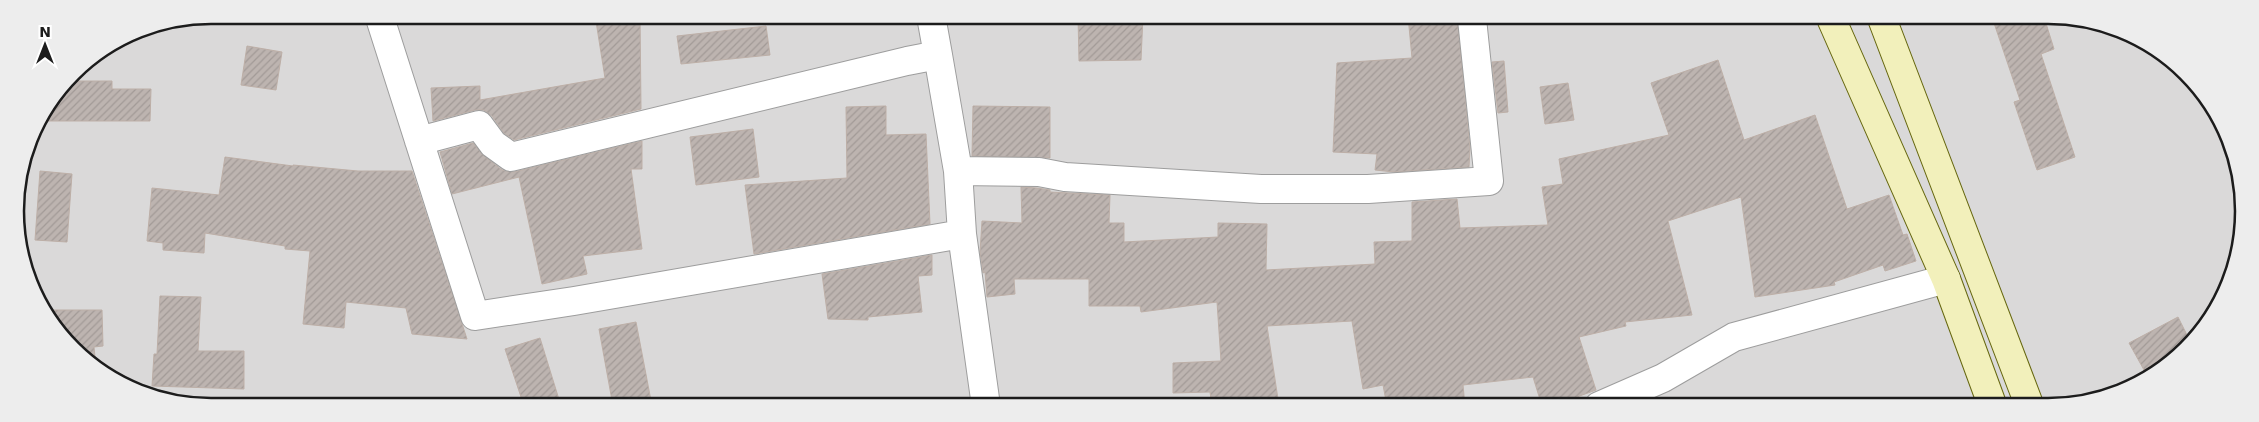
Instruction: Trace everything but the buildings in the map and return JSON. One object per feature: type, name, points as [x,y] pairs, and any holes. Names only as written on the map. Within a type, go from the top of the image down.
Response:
[{"type":"street","points":[[382,24],[475,316],[594,298],[962,234]]},
{"type":"street","points":[[932,24],[958,171],[962,234],[985,398]]},
{"type":"street","points":[[958,171],[1039,172],[1065,177],[1261,189],[1368,189],[1489,181],[1473,24]]},
{"type":"street","points":[[1834,24],[1946,279],[1990,398]]},
{"type":"street","points":[[1883,24],[2027,398]]},
{"type":"street","points":[[420,141],[479,125],[493,144],[511,157],[938,55]]},
{"type":"street","points":[[1617,398],[1662,378],[1734,337],[1946,279]]},
{"type":"street","points":[[1958,312],[1993,306]]},
{"type":"shaded area","points":[[199,24],[2072,25],[2120,38],[2142,49],[2162,62],[2197,97],[2221,139],[2232,174],[2235,199],[2234,235],[2229,259],[2216,294],[2197,325],[2171,352],[2152,367],[2120,384],[2085,395],[2060,398],[187,397],[139,384],[117,373],[97,360],[62,325],[43,294],[30,259],[25,235],[24,199],[27,174],[43,128],[62,97],[88,70],[107,55],[139,38],[174,27]]}]
